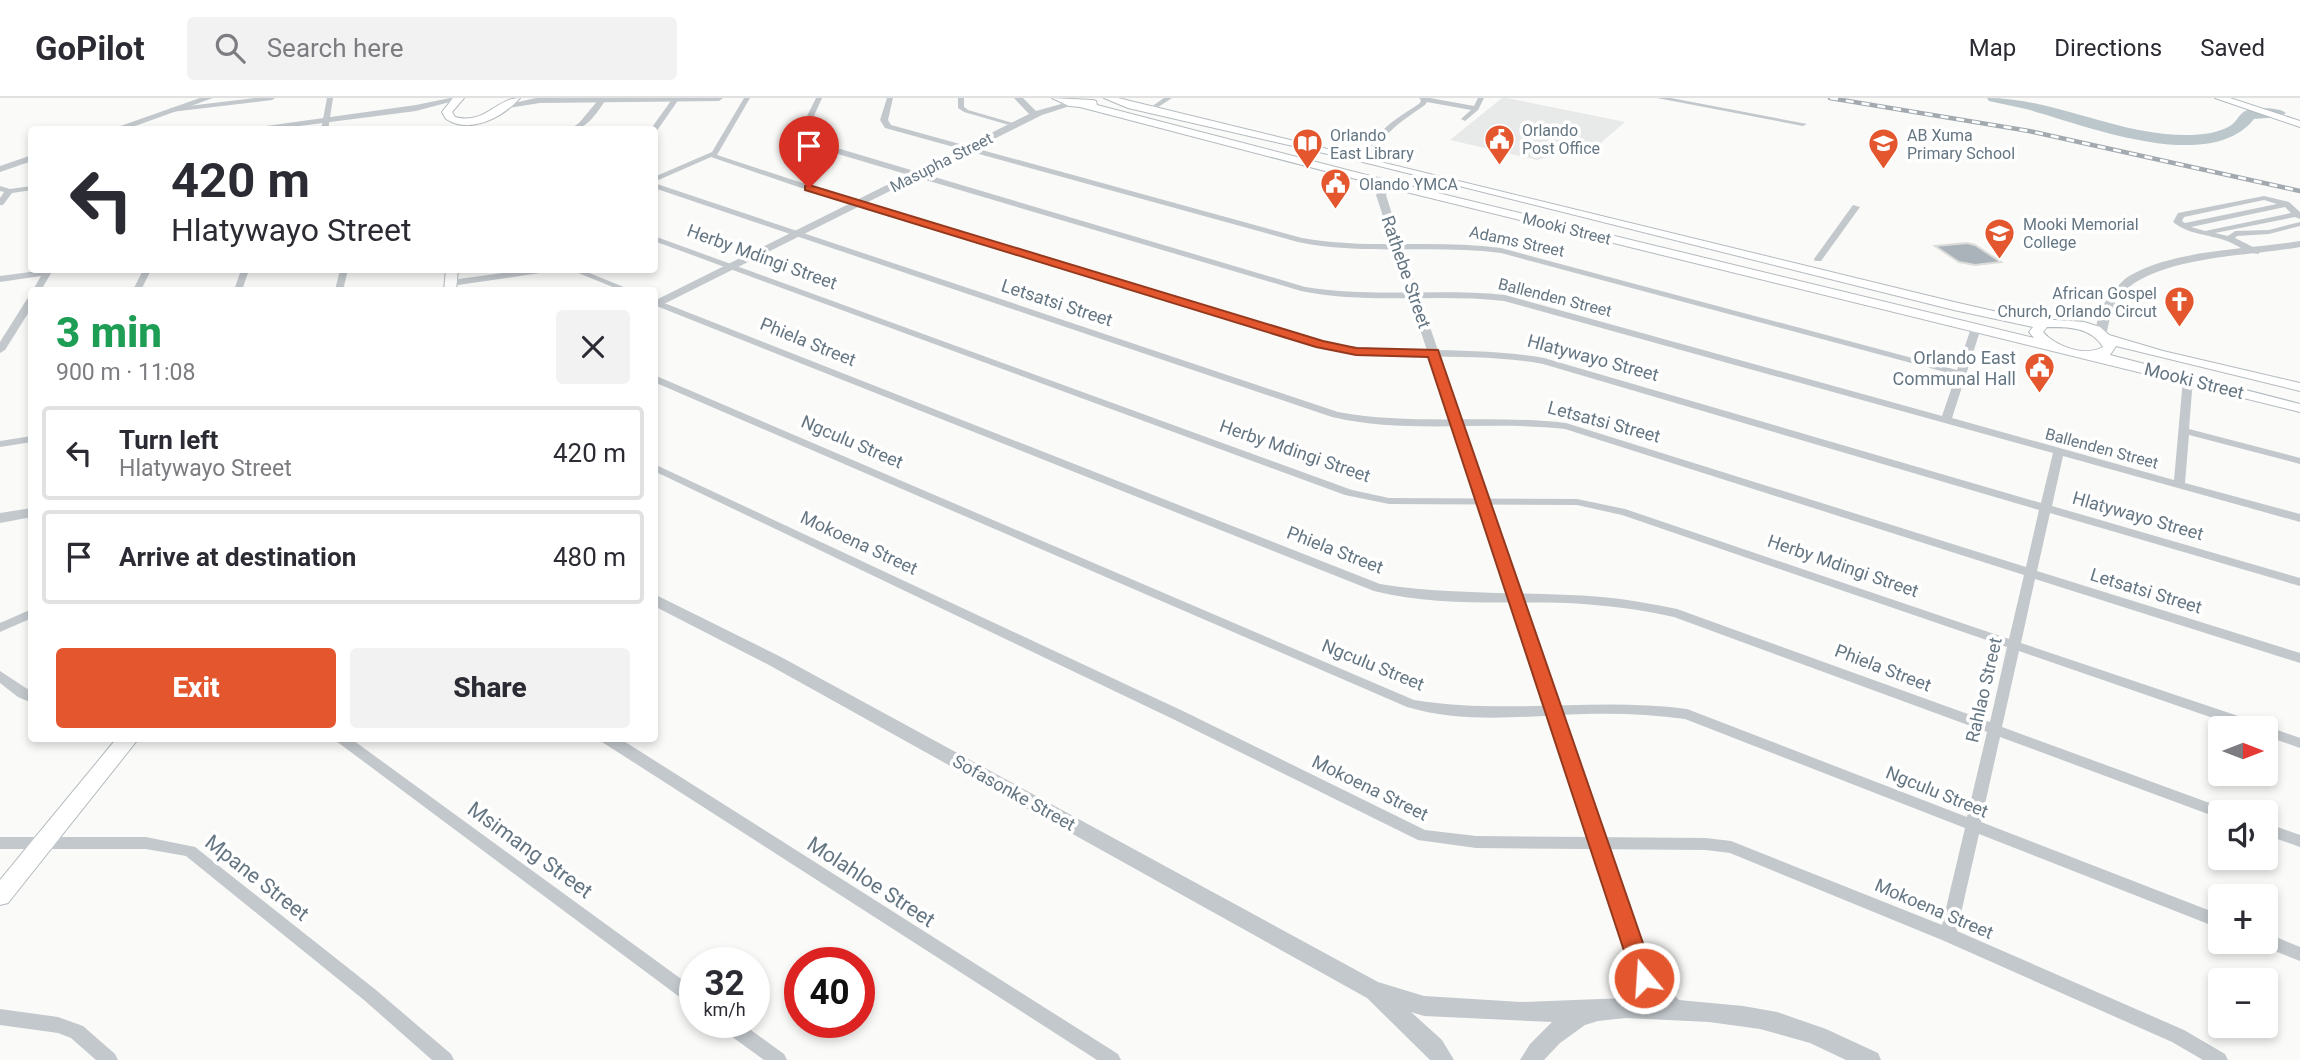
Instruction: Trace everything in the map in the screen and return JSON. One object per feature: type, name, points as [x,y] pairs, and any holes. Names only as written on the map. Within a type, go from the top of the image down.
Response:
[{"type":"main road","points":[[1077,104],[1102,98]]},
{"type":"main road","name":"Mooki Street","points":[[1108,98],[1358,157],[1371,157],[1954,306],[2043,324],[2063,322],[2084,327],[2103,337],[2159,354],[2300,387]]},
{"type":"main road","points":[[2220,98],[2300,122]]},
{"type":"main road","points":[[2230,98],[2300,122]]},
{"type":"main road","points":[[458,99],[447,110],[449,117],[459,126]]},
{"type":"main road","name":"Mooki Street","points":[[1056,99],[1398,187],[2300,408]]},
{"type":"main road","points":[[473,126],[511,101]]},
{"type":"main road","points":[[455,121],[482,119]]},
{"type":"main road","points":[[2043,324],[2036,332],[2041,339],[2054,346]]},
{"type":"main road","points":[[2089,355],[2109,349],[2109,342],[2103,337]]},
{"type":"main road","points":[[0,896],[126,742]]},
{"type":"street","points":[[125,126],[209,98]]},
{"type":"street","points":[[171,110],[272,98]]},
{"type":"street","points":[[325,126],[330,98]]},
{"type":"street","points":[[521,98],[540,100]]},
{"type":"street","points":[[511,101],[719,98]]},
{"type":"street","points":[[658,178],[717,151],[747,98]]},
{"type":"street","name":"Ballenden Street","points":[[819,98],[801,136],[804,140],[1304,289],[1333,294],[1474,294],[1513,300],[2300,519]]},
{"type":"street","name":"Adams Street","points":[[890,98],[884,120],[888,126],[1318,244],[1458,245],[1500,251],[1962,374]]},
{"type":"street","points":[[961,98],[963,109],[1016,125]]},
{"type":"street","points":[[1018,98],[1039,113]]},
{"type":"street","points":[[1150,110],[1169,98]]},
{"type":"street","points":[[1465,119],[1476,109],[1481,98]]},
{"type":"street","points":[[1660,98],[1803,124]]},
{"type":"street","points":[[273,126],[416,108],[458,99]]},
{"type":"street","points":[[580,126],[603,99]]},
{"type":"street","points":[[656,126],[676,99]]},
{"type":"street","name":"Masupha Street","points":[[658,303],[1016,125],[1039,113],[1056,99]]},
{"type":"street","points":[[1371,157],[1382,135],[1423,104],[1424,99],[1476,109]]},
{"type":"street","name":"Masupha Street","points":[[1039,113],[1077,104]]},
{"type":"street","points":[[416,108],[447,110]]},
{"type":"street","name":"Hlatywayo Street","points":[[711,155],[858,204],[1321,345],[1356,352],[1504,354],[1544,361],[2300,582]]},
{"type":"street","points":[[0,160],[28,157]]},
{"type":"street","points":[[0,169],[28,158]]},
{"type":"street","name":"Rathebe Street","points":[[1364,178],[1383,203]]},
{"type":"street","name":"Letsatsi Street","points":[[658,187],[1336,415],[1383,422],[1531,421],[1566,426],[2300,658]]},
{"type":"street","name":"Rathebe Street","points":[[1398,187],[1383,191],[1383,203],[1397,246],[1644,978],[1675,1011]]},
{"type":"street","points":[[0,203],[4,190],[28,188]]},
{"type":"street","points":[[2256,252],[2230,239],[2202,234],[2182,226],[2177,222],[2178,217],[2259,199],[2270,199],[2286,204],[2299,218]]},
{"type":"street","points":[[1818,259],[1856,207]]},
{"type":"street","points":[[2202,234],[2299,218]]},
{"type":"street","points":[[2230,239],[2235,234],[2269,232],[2299,218]]},
{"type":"street","name":"Herby Mdingi Street","points":[[658,239],[1349,493],[1389,501],[1577,502],[1625,512],[2222,716]]},
{"type":"street","points":[[2063,322],[2104,311],[2131,279],[2148,271],[2300,244]]},
{"type":"street","points":[[0,279],[37,273]]},
{"type":"street","points":[[451,281],[516,273]]},
{"type":"street","points":[[583,273],[619,287]]},
{"type":"street","points":[[0,350],[28,305]]},
{"type":"street","name":"Phiela Street","points":[[658,305],[1378,588],[1421,595],[1636,604],[1677,613],[2208,808]]},
{"type":"street","points":[[2103,337],[2104,311]]},
{"type":"street","points":[[0,328],[15,326]]},
{"type":"street","points":[[1947,420],[1976,328]]},
{"type":"street","points":[[2179,485],[2188,379]]},
{"type":"street","name":"Ngculu Street","points":[[658,380],[1412,704],[1433,709],[1473,711],[1656,710],[1687,714],[2208,917]]},
{"type":"street","points":[[2184,431],[2300,461]]},
{"type":"street","points":[[0,444],[28,440]]},
{"type":"street","name":"Rahlao Street","points":[[1948,935],[2058,453]]},
{"type":"street","name":"Mokoena Street","points":[[658,469],[1180,716],[1423,836],[1476,842],[1731,847],[1948,935],[2178,1036],[2220,1060]]},
{"type":"street","points":[[0,518],[28,513]]},
{"type":"street","name":"Sofasonke Street","points":[[658,601],[775,661],[1372,990],[1424,1006],[1521,1012],[1600,1011]]},
{"type":"street","points":[[0,628],[28,615]]},
{"type":"street","points":[[0,676],[28,696]]},
{"type":"street","points":[[2278,735],[2300,743]]},
{"type":"street","name":"Msimang Street","points":[[344,742],[679,987]]},
{"type":"street","name":"Molahloe Street","points":[[613,742],[1112,1060]]},
{"type":"street","points":[[2278,833],[2300,841]]},
{"type":"street","name":"Mpane Street","points":[[0,843],[146,843],[190,851],[370,995],[445,1060]]},
{"type":"street","points":[[2278,945],[2300,954]]},
{"type":"street","points":[[1632,1009],[1644,978]]},
{"type":"street","name":"Sofasonke Street","points":[[1372,990],[1434,1047],[1443,1060]]},
{"type":"street","points":[[1531,1060],[1552,1033],[1566,1023],[1600,1011],[1632,1009],[1724,1012],[1762,1018],[1810,1032],[1870,1060]]},
{"type":"street","points":[[0,1017],[23,1018],[68,1028],[77,1032],[109,1060]]},
{"type":"street","points":[[748,1038],[778,1060]]},
{"type":"shaded area","points":[[1502,98],[1625,122],[1596,147],[1537,160],[1450,140]]},
{"type":"building","points":[[1967,243],[1975,245],[2001,262],[1975,265],[1959,262],[1935,246]]},
{"type":"waterway","points":[[1994,98],[2133,134],[2161,138],[2213,137],[2234,130],[2249,115],[2279,113]]},
{"type":"railway","points":[[1830,98],[2029,131],[2300,191]]},
{"type":"place","name":"Orlando Post Office","points":[[1499,166]]},
{"type":"place","name":"Orlando East Library","points":[[1307,171]]},
{"type":"place","name":"AB Xuma Primary School","points":[[1884,171]]},
{"type":"place","name":"Olando YMCA","points":[[1336,211]]},
{"type":"place","name":"Mooki Memorial College","points":[[2000,260]]},
{"type":"place","name":"African Gospel Church, Orlando Circut","points":[[2180,329]]},
{"type":"place","name":"Orlando East Communal Hall","points":[[2039,395]]},
{"type":"route","points":[[809,188],[1321,345],[1356,352],[1433,353],[1644,978]]}]
